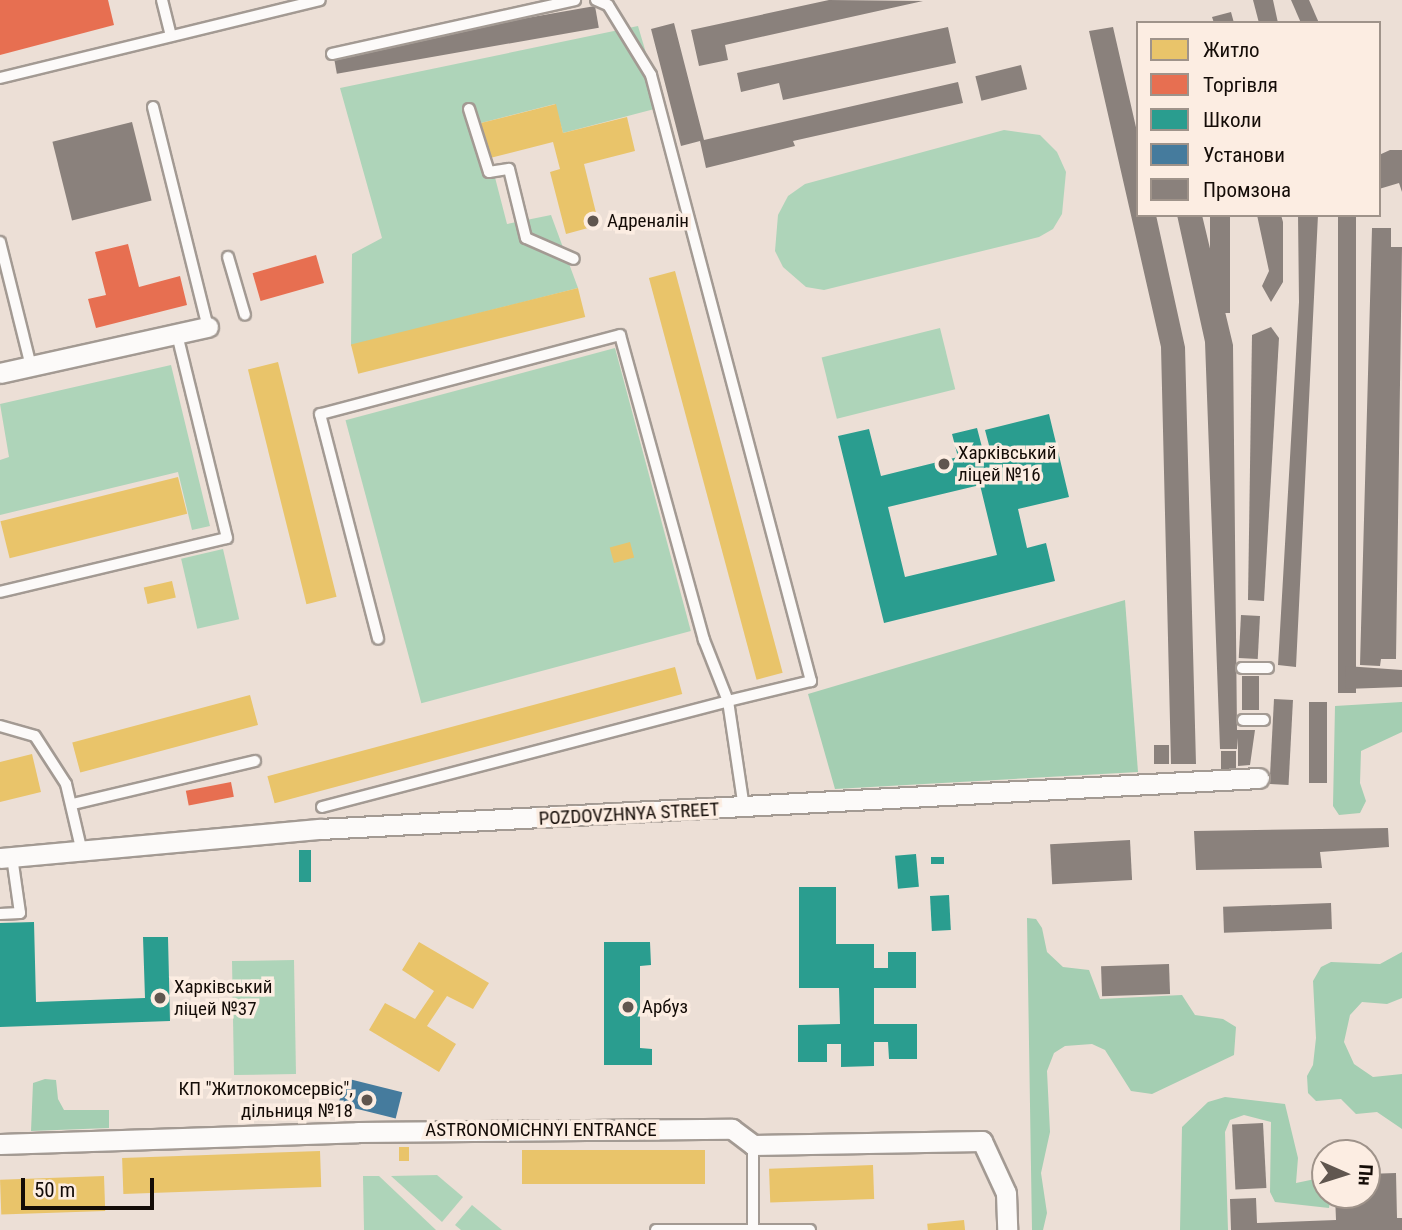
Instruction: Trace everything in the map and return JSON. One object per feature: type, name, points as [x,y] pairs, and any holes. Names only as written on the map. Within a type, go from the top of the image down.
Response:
[{"type":"street","points":[[0,373],[208,327]]},
{"type":"street","name":"POZDOVZHNYA STREET","points":[[6,858],[320,829],[744,809],[1259,778]]},
{"type":"street","name":"ASTRONOMICHNYI ENTRANCE","points":[[0,1144],[358,1132],[732,1129],[753,1145],[982,1141],[1006,1193],[1007,1230]]},
{"type":"lane","points":[[162,0],[171,36]]},
{"type":"lane","points":[[0,78],[320,0]]},
{"type":"lane","points":[[332,54],[575,0]]},
{"type":"lane","points":[[322,807],[811,681],[650,75],[608,5],[596,0]]},
{"type":"lane","points":[[153,107],[208,327]]},
{"type":"lane","points":[[469,109],[488,172],[509,169],[526,238],[574,259]]},
{"type":"lane","points":[[0,242],[31,366]]},
{"type":"lane","points":[[228,257],[246,315]]},
{"type":"lane","points":[[0,592],[227,538],[177,334]]},
{"type":"lane","points":[[378,639],[320,414],[620,335],[704,640],[728,701],[744,809]]},
{"type":"lane","points":[[1242,668],[1268,668]]},
{"type":"lane","points":[[1243,720],[1264,720]]},
{"type":"lane","points":[[0,726],[35,736],[66,784],[73,804],[82,852]]},
{"type":"lane","points":[[73,804],[256,761]]},
{"type":"lane","points":[[0,914],[20,913],[6,858]]},
{"type":"lane","points":[[753,1145],[753,1229]]},
{"type":"lane","points":[[656,1230],[810,1230]]},
{"type":"green space","points":[[638,26],[662,107],[563,133],[555,104],[481,123],[507,224],[551,215],[578,288],[351,346],[352,254],[382,238],[340,88]]},
{"type":"green space","points":[[1004,130],[1040,135],[1057,152],[1066,172],[1062,214],[1053,229],[1039,237],[824,290],[806,287],[783,267],[775,251],[778,215],[788,196],[805,184]]},
{"type":"green space","points":[[940,328],[955,389],[837,419],[822,358]]},
{"type":"green space","points":[[615,348],[691,631],[421,703],[346,420]]},
{"type":"green space","points":[[171,365],[210,526],[192,530],[178,472],[0,515],[0,460],[9,457],[0,404]]},
{"type":"green space","points":[[223,549],[239,619],[197,629],[181,559]]},
{"type":"green space","points":[[1125,600],[1138,772],[835,789],[808,694]]},
{"type":"green space","points":[[1402,702],[1402,732],[1361,751],[1360,783],[1366,801],[1360,813],[1339,815],[1333,806],[1335,706]]},
{"type":"green space","points":[[1027,918],[1036,919],[1042,928],[1047,952],[1063,967],[1089,970],[1100,999],[1182,995],[1195,1015],[1223,1019],[1236,1027],[1234,1055],[1152,1094],[1131,1091],[1105,1050],[1092,1044],[1065,1046],[1054,1053],[1047,1071],[1050,1132],[1041,1173],[1047,1213],[1043,1230],[1032,1230]]},
{"type":"green space","points":[[1402,952],[1402,998],[1387,1004],[1362,1002],[1350,1015],[1344,1042],[1354,1064],[1373,1077],[1402,1074],[1402,1129],[1377,1112],[1356,1114],[1341,1099],[1316,1101],[1308,1093],[1307,1076],[1313,1065],[1316,1038],[1313,981],[1321,967],[1331,962],[1380,964]]},
{"type":"green space","points":[[294,960],[296,1074],[234,1075],[232,961]]},
{"type":"green space","points":[[45,1079],[56,1080],[58,1099],[64,1110],[109,1110],[109,1128],[31,1131],[33,1083]]},
{"type":"green space","points":[[1225,1097],[1285,1104],[1298,1158],[1296,1183],[1311,1180],[1311,1206],[1275,1202],[1270,1192],[1271,1122],[1244,1115],[1230,1120],[1225,1132],[1228,1230],[1180,1230],[1182,1127],[1208,1102]]},
{"type":"green space","points":[[437,1175],[463,1197],[442,1222],[391,1176]]},
{"type":"green space","points":[[363,1176],[379,1176],[436,1230],[364,1230]]},
{"type":"green space","points":[[472,1205],[502,1230],[461,1230],[455,1225]]},
{"type":"building: Житло","points":[[556,104],[563,133],[627,117],[635,151],[584,164],[599,225],[566,234],[550,172],[560,169],[553,142],[490,158],[481,123]]},
{"type":"building: Житло","points":[[675,271],[783,673],[757,680],[649,278]]},
{"type":"building: Житло","points":[[578,288],[585,317],[358,374],[351,345]]},
{"type":"building: Житло","points":[[278,362],[337,597],[306,604],[248,369]]},
{"type":"building: Житло","points":[[178,477],[187,514],[10,558],[0,521]]},
{"type":"building: Житло","points":[[630,542],[634,557],[614,563],[610,547]]},
{"type":"building: Житло","points":[[172,581],[176,598],[148,604],[144,588]]},
{"type":"building: Житло","points":[[675,667],[682,694],[275,803],[267,776]]},
{"type":"building: Житло","points":[[250,695],[258,725],[80,773],[72,743]]},
{"type":"building: Житло","points":[[32,754],[41,792],[0,802],[0,762]]},
{"type":"building: Житло","points":[[419,942],[489,983],[473,1009],[447,996],[427,1026],[456,1044],[439,1072],[369,1030],[385,1003],[415,1019],[434,991],[402,970]]},
{"type":"building: Житло","points":[[399,1147],[409,1147],[409,1161],[399,1161]]},
{"type":"building: Житло","points":[[522,1150],[705,1150],[705,1184],[522,1184]]},
{"type":"building: Житло","points":[[320,1151],[321,1187],[123,1194],[122,1158]]},
{"type":"building: Житло","points":[[873,1165],[874,1199],[770,1203],[769,1169]]},
{"type":"building: Житло","points":[[104,1176],[105,1211],[1,1215],[0,1180]]},
{"type":"building: Житло","points":[[964,1220],[965,1230],[928,1230],[927,1224]]},
{"type":"building: Торгівля","points":[[0,0],[108,0],[114,25],[0,55]]},
{"type":"building: Торгівля","points":[[128,244],[139,287],[180,276],[187,305],[96,328],[88,299],[106,295],[95,252]]},
{"type":"building: Торгівля","points":[[316,255],[324,283],[261,301],[253,273]]},
{"type":"building: Торгівля","points":[[231,782],[234,797],[189,806],[186,791]]},
{"type":"building: Школи","points":[[1049,414],[1069,497],[1018,509],[1027,548],[1046,543],[1055,581],[884,623],[838,436],[869,429],[881,476],[958,457],[952,434],[977,428],[983,451],[990,449],[985,430]],"holes":[[[980,485],[997,555],[905,577],[888,507]]]},
{"type":"building: Школи","points":[[299,850],[311,850],[311,882],[299,882]]},
{"type":"building: Школи","points":[[916,854],[919,887],[898,889],[895,856]]},
{"type":"building: Школи","points":[[931,857],[944,857],[944,864],[931,864]]},
{"type":"building: Школи","points":[[799,887],[836,887],[836,944],[874,944],[874,968],[888,968],[888,952],[916,952],[916,988],[874,988],[874,1024],[917,1024],[917,1059],[889,1059],[888,1042],[874,1042],[874,1066],[841,1067],[841,1044],[827,1044],[827,1062],[798,1062],[798,1025],[840,1024],[839,988],[799,988]]},
{"type":"building: Школи","points":[[949,895],[951,930],[932,931],[930,896]]},
{"type":"building: Школи","points":[[34,922],[36,1002],[145,998],[143,937],[168,937],[170,1021],[0,1027],[0,923]]},
{"type":"building: Школи","points":[[604,942],[650,942],[651,965],[640,966],[640,1048],[652,1049],[652,1065],[604,1065]]},
{"type":"building: Установи","points":[[345,1078],[402,1092],[396,1118],[338,1104]]},
{"type":"building: Промзона","points":[[829,0],[923,1],[725,45],[728,60],[699,66],[691,30]]},
{"type":"building: Промзона","points":[[1253,0],[1273,0],[1278,21],[1258,21]]},
{"type":"building: Промзона","points":[[1291,0],[1309,0],[1318,21],[1300,21]]},
{"type":"building: Промзона","points":[[595,6],[599,28],[337,74],[333,52]]},
{"type":"building: Промзона","points":[[1231,12],[1233,21],[1213,21],[1212,17]]},
{"type":"building: Промзона","points":[[674,23],[704,140],[958,82],[963,103],[793,141],[795,146],[706,168],[700,141],[681,146],[651,29]]},
{"type":"building: Промзона","points":[[948,27],[956,63],[783,100],[779,83],[741,92],[737,73]]},
{"type":"building: Промзона","points":[[1113,27],[1136,127],[1136,217],[1156,217],[1185,347],[1196,764],[1171,764],[1161,347],[1089,31]]},
{"type":"building: Промзона","points":[[1021,65],[1027,89],[981,101],[975,76]]},
{"type":"building: Промзона","points":[[132,122],[152,201],[72,220],[52,142]]},
{"type":"building: Промзона","points":[[1390,150],[1402,150],[1402,192],[1399,183],[1381,188],[1381,154]]},
{"type":"building: Промзона","points":[[1177,217],[1202,217],[1233,345],[1237,730],[1255,730],[1250,765],[1238,766],[1238,738],[1237,749],[1220,749],[1205,342]]},
{"type":"building: Промзона","points":[[1210,217],[1230,217],[1230,313],[1210,313]]},
{"type":"building: Промзона","points":[[1257,217],[1282,217],[1283,282],[1271,302],[1262,286],[1269,271]]},
{"type":"building: Промзона","points":[[1298,217],[1318,217],[1296,667],[1278,665],[1299,302]]},
{"type":"building: Промзона","points":[[1338,217],[1356,217],[1356,693],[1338,693]]},
{"type":"building: Промзона","points":[[1372,228],[1391,228],[1391,247],[1402,247],[1396,659],[1381,659],[1380,666],[1360,665]]},
{"type":"building: Промзона","points":[[1271,327],[1279,338],[1264,601],[1248,600],[1252,335]]},
{"type":"building: Промзона","points":[[1241,615],[1260,616],[1258,659],[1239,658]]},
{"type":"building: Промзона","points":[[1346,666],[1402,670],[1402,687],[1345,689]]},
{"type":"building: Промзона","points":[[1242,676],[1259,676],[1259,710],[1242,710]]},
{"type":"building: Промзона","points":[[1274,699],[1293,700],[1289,785],[1270,784]]},
{"type":"building: Промзона","points":[[1309,702],[1327,702],[1327,783],[1309,783]]},
{"type":"building: Промзона","points":[[1154,745],[1169,745],[1169,764],[1154,764]]},
{"type":"building: Промзона","points":[[1221,751],[1236,751],[1236,771],[1221,771]]},
{"type":"building: Промзона","points":[[1388,828],[1389,847],[1320,852],[1322,868],[1196,870],[1194,831]]},
{"type":"building: Промзона","points":[[1130,840],[1132,880],[1052,884],[1050,844]]},
{"type":"building: Промзона","points":[[1331,903],[1332,929],[1224,933],[1223,907]]},
{"type":"building: Промзона","points":[[1169,964],[1170,994],[1102,996],[1101,966]]},
{"type":"building: Промзона","points":[[1263,1123],[1266,1188],[1235,1190],[1232,1125]]},
{"type":"building: Промзона","points":[[1396,1173],[1397,1218],[1402,1218],[1402,1230],[1231,1230],[1230,1199],[1256,1198],[1257,1223],[1336,1220],[1336,1209],[1381,1209],[1381,1174]]},
{"type":"place","name":"Адреналін","points":[[593,221]]},
{"type":"place","name":"Харківський ліцей №16","points":[[944,464]]},
{"type":"place","name":"Харківський ліцей №37","points":[[160,998]]},
{"type":"place","name":"Арбуз","points":[[628,1007]]},
{"type":"place","name":"КП \"Житлокомсервіс\", дільниця №18","points":[[367,1100]]}]
